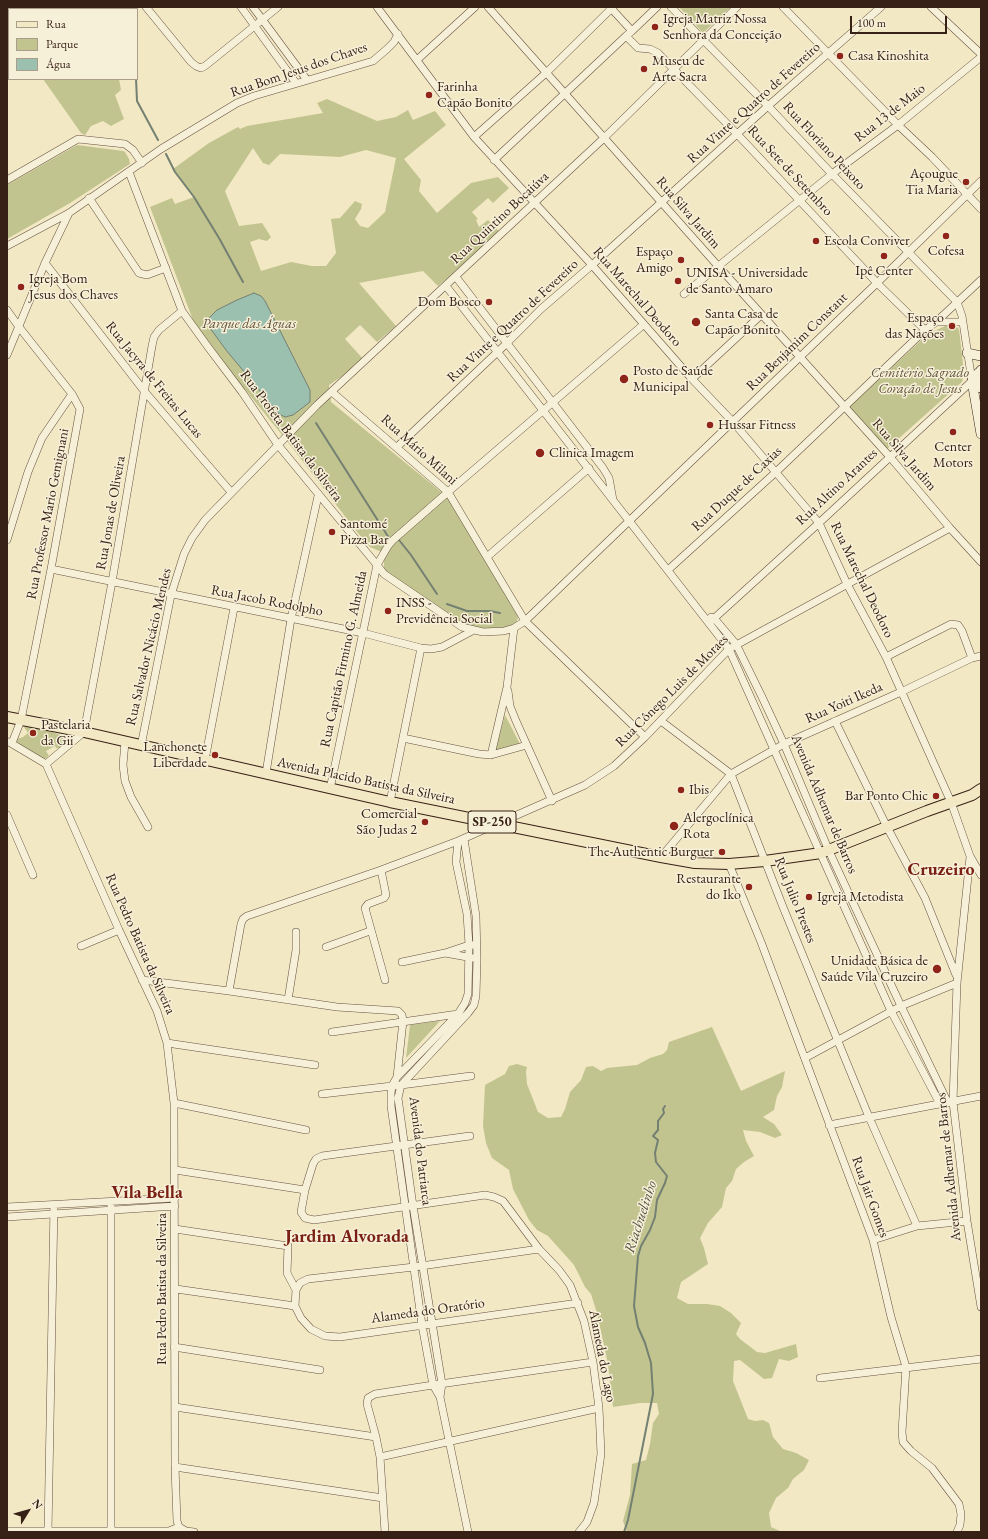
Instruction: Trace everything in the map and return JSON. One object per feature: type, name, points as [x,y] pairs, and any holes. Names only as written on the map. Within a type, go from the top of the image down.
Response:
[{"type":"main road","name":"Avenida Placido Batista da Silveira","points":[[7,717],[84,732],[390,802],[695,863],[729,864],[765,861],[825,852],[951,802],[976,795],[981,789]]},
{"type":"street","points":[[241,7],[296,83]]},
{"type":"street","points":[[253,7],[307,80]]},
{"type":"street","points":[[150,8],[191,62],[201,68],[256,26],[278,7]]},
{"type":"street","name":"Rua Marechal Deodoro","points":[[377,7],[418,59],[474,137],[592,265],[643,325],[692,379],[733,422],[819,523],[847,584],[886,657],[951,802],[970,856],[981,875]]},
{"type":"street","points":[[418,59],[475,7]]},
{"type":"street","name":"Rua Silva Jardim","points":[[488,7],[761,315],[890,457],[981,562]]},
{"type":"street","points":[[494,160],[656,7]]},
{"type":"street","name":"Rua Floriano Peixoto","points":[[671,7],[704,39],[832,174],[957,302]]},
{"type":"street","name":"Rua Quintino Bocaiúva","points":[[278,445],[332,392],[535,204],[737,7]]},
{"type":"street","points":[[783,7],[898,125],[932,157],[981,209]]},
{"type":"street","name":"Rua Vinte e Quatro de Fevereiro","points":[[397,447],[498,352],[541,309],[881,7]]},
{"type":"street","points":[[931,7],[981,56]]},
{"type":"street","points":[[474,137],[546,73],[611,8],[632,31]]},
{"type":"street","name":"Rua Bom Jesus dos Chaves","points":[[7,246],[69,213],[142,163],[237,103],[296,83],[373,61],[394,42],[398,34]]},
{"type":"street","name":"Rua Sete de Setembro","points":[[626,36],[638,48],[655,50],[738,135],[877,283],[925,330]]},
{"type":"street","name":"Rua 13 de Maio","points":[[684,294],[799,200],[898,125],[981,56]]},
{"type":"street","points":[[7,180],[78,139],[124,144],[133,150],[142,163]]},
{"type":"street","name":"Rua Profeta Batista da Silveira","points":[[129,172],[182,311],[242,392],[278,445],[318,496],[376,565],[384,574],[462,627],[483,632],[504,631],[514,628]]},
{"type":"street","name":"Rua Benjamim Constant","points":[[514,628],[525,621],[800,358],[981,181]]},
{"type":"street","points":[[89,198],[139,273],[147,275],[166,268]]},
{"type":"street","points":[[7,355],[45,263],[69,213]]},
{"type":"street","name":"Rua Jacyra de Freitas Lucas","points":[[45,263],[145,392],[231,492]]},
{"type":"street","name":"Avenida Adhemar de Barros","points":[[456,277],[603,468],[610,482],[613,500]]},
{"type":"street","name":"Rua Duque de Caxias","points":[[668,570],[776,472],[925,330],[936,322],[981,280]]},
{"type":"street","name":"Avenida Adhemar de Barros","points":[[446,286],[703,614],[712,620],[736,644],[784,744],[859,939],[891,1011],[940,1104]]},
{"type":"street","points":[[957,302],[962,316],[981,434]]},
{"type":"street","name":"Rua Professor Mario Gemignani","points":[[7,310],[72,394],[79,405],[80,413],[21,720],[9,742]]},
{"type":"street","name":"Rua Jonas de Oliveira","points":[[84,732],[112,582],[154,337],[167,322],[182,311]]},
{"type":"street","points":[[692,379],[761,315]]},
{"type":"street","points":[[936,322],[962,322]]},
{"type":"street","points":[[448,492],[643,325]]},
{"type":"street","points":[[967,353],[981,356]]},
{"type":"street","points":[[979,371],[981,388]]},
{"type":"street","name":"Rua Altino Arantes","points":[[712,620],[972,381],[979,371]]},
{"type":"street","name":"Rua Mário Milani","points":[[332,392],[448,492],[525,621],[645,737]]},
{"type":"street","points":[[7,540],[28,472],[42,438],[72,394]]},
{"type":"street","name":"Rua Salvador Nicácio Mendes","points":[[141,746],[171,594],[184,554],[192,538],[205,520],[278,445]]},
{"type":"street","points":[[487,557],[589,468]]},
{"type":"street","name":"Rua Capitão Firmino G. Almeida","points":[[330,789],[376,565],[393,540],[448,492]]},
{"type":"street","points":[[266,773],[291,619],[318,496]]},
{"type":"street","name":"Rua Cônego Luis de Moraes","points":[[229,991],[241,924],[243,919],[247,916],[381,870],[461,840],[497,823],[552,801],[585,785],[614,766],[661,721],[729,649],[736,644],[950,528]]},
{"type":"street","name":"Rua Jacob Rodolpho","points":[[51,569],[234,608],[363,633],[421,648],[431,649],[442,647],[474,630]]},
{"type":"street","points":[[205,760],[234,608]]},
{"type":"street","name":"Avenida Adhemar de Barros","points":[[712,620],[729,649],[773,749],[868,936],[901,1006],[951,1102]]},
{"type":"street","points":[[886,657],[951,624],[958,625],[962,630],[972,658]]},
{"type":"street","points":[[492,755],[507,687],[514,628]]},
{"type":"street","points":[[390,802],[421,648]]},
{"type":"street","name":"Rua Yoiti Ikeda","points":[[661,857],[731,774],[773,749],[901,692],[972,658],[981,656]]},
{"type":"street","points":[[507,687],[510,706],[552,801]]},
{"type":"street","points":[[753,701],[762,697]]},
{"type":"street","points":[[661,721],[731,774]]},
{"type":"street","points":[[804,1058],[891,1011],[957,980],[925,898],[887,827],[835,721]]},
{"type":"street","points":[[9,742],[46,764],[84,732]]},
{"type":"street","points":[[403,738],[479,754],[492,755],[527,745]]},
{"type":"street","points":[[125,742],[123,765],[125,781],[131,797],[148,827]]},
{"type":"street","name":"Rua Pedro Batista da Silveira","points":[[46,764],[119,930],[157,1011],[167,1043],[174,1103],[176,1289],[174,1347],[175,1467],[177,1521],[179,1527]]},
{"type":"street","name":"Rua Julio Prestes","points":[[731,774],[869,1117],[918,1226]]},
{"type":"street","points":[[7,815],[33,875]]},
{"type":"street","name":"Avenida do Patriarca","points":[[461,840],[476,916],[477,959],[476,996],[474,1005],[403,1084],[398,1098],[406,1206],[422,1325],[433,1385],[440,1397],[468,1532]]},
{"type":"street","name":"Avenida do Patriarca","points":[[440,1397],[442,1384],[414,1206],[391,1106],[392,1086],[397,1077],[458,1014],[466,1003],[468,994],[469,958],[467,914],[456,862],[461,840]]},
{"type":"street","name":"Avenida Adhemar de Barros","points":[[970,856],[957,980],[951,1102],[966,1221],[981,1308]]},
{"type":"street","name":"Rua Jair Gomes","points":[[729,864],[761,942],[873,1240],[891,1317],[906,1367],[902,1432],[904,1442],[911,1451],[932,1468],[959,1504],[961,1514],[957,1532]]},
{"type":"street","points":[[381,870],[386,895],[384,898],[368,904],[365,908],[384,980]]},
{"type":"street","points":[[81,946],[119,930]]},
{"type":"street","points":[[326,947],[370,931]]},
{"type":"street","points":[[288,1000],[296,950],[296,932]]},
{"type":"street","points":[[859,939],[868,936]]},
{"type":"street","points":[[402,962],[445,953],[469,945],[477,944]]},
{"type":"street","points":[[445,953],[477,959]]},
{"type":"street","points":[[142,980],[337,1007],[398,1011],[402,1015],[403,1021],[397,1077],[403,1084]]},
{"type":"street","points":[[332,1032],[468,1013]]},
{"type":"street","points":[[167,1043],[315,1065]]},
{"type":"street","points":[[322,1094],[471,1076]]},
{"type":"street","points":[[829,1125],[981,1096]]},
{"type":"street","points":[[174,1103],[306,1130]]},
{"type":"street","points":[[414,1206],[314,1220],[306,1218],[301,1212],[305,1190],[313,1164],[316,1159],[322,1156],[470,1136]]},
{"type":"street","points":[[175,1170],[305,1190]]},
{"type":"street","name":"Alameda do Lago","points":[[414,1206],[485,1195],[503,1201],[539,1249],[559,1270],[570,1285],[584,1321],[593,1362],[599,1408],[601,1454],[598,1486],[594,1503],[587,1522],[579,1532]]},
{"type":"street","points":[[7,1207],[175,1198]]},
{"type":"street","points":[[111,1202],[111,1531]]},
{"type":"street","points":[[48,1532],[54,1205]]},
{"type":"street","points":[[7,1217],[175,1206]]},
{"type":"street","points":[[873,1240],[918,1226],[966,1221]]},
{"type":"street","points":[[175,1228],[288,1246],[287,1273],[296,1290]]},
{"type":"street","points":[[176,1289],[295,1306],[296,1290],[300,1283],[308,1279],[414,1267],[539,1249]]},
{"type":"street","name":"Alameda do Oratório","points":[[295,1306],[301,1318],[311,1329],[325,1336],[340,1337],[578,1303]]},
{"type":"street","points":[[174,1347],[320,1370]]},
{"type":"street","points":[[820,1378],[981,1359]]},
{"type":"street","points":[[385,1532],[380,1457],[367,1404],[368,1398],[375,1394],[593,1362]]},
{"type":"street","points":[[175,1407],[376,1437]]},
{"type":"street","points":[[380,1457],[599,1408]]},
{"type":"street","points":[[175,1467],[383,1498]]},
{"type":"street","points":[[7,1531],[48,1532],[169,1530],[179,1527],[186,1531],[194,1532]]},
{"type":"green space","points":[[7,7],[75,7],[8,8],[7,67]]},
{"type":"green space","points":[[679,7],[731,7],[703,33]]},
{"type":"green space","points":[[44,80],[119,80],[121,90],[115,95],[124,119],[111,126],[103,121],[91,126],[85,135],[81,133]]},
{"type":"green space","name":"Parque das Águas","points":[[327,99],[377,121],[396,117],[408,110],[413,120],[435,111],[446,125],[404,159],[421,180],[419,191],[437,213],[471,183],[498,177],[509,188],[493,203],[488,198],[472,212],[478,219],[476,220],[479,227],[488,220],[501,233],[438,286],[423,271],[359,283],[396,326],[377,342],[360,325],[345,339],[365,361],[329,385],[331,402],[451,500],[518,617],[516,623],[510,627],[487,629],[462,627],[384,572],[384,553],[370,547],[357,532],[291,446],[205,340],[193,320],[150,207],[172,198],[175,204],[194,197],[173,169],[209,143],[238,127],[240,129],[247,126],[323,113],[317,103]],"holes":[[[253,148],[263,163],[269,165],[280,154],[340,157],[366,150],[396,158],[385,212],[368,228],[360,226],[355,219],[361,209],[362,204],[355,201],[340,218],[331,219],[336,253],[326,266],[312,266],[291,262],[261,271],[250,242],[259,239],[267,241],[271,237],[262,223],[239,226],[225,191]]]},
{"type":"green space","points":[[77,145],[123,151],[129,159],[130,164],[70,203],[7,239],[7,185]]},
{"type":"green space","name":"Cemitério Sagrado Coração de Jesus","points":[[954,325],[959,329],[964,373],[962,382],[887,449],[848,408],[928,334],[945,326]]},
{"type":"green space","points":[[505,715],[520,744],[495,752]]},
{"type":"green space","points":[[34,725],[68,738],[66,740],[68,742],[62,748],[56,748],[55,746],[46,751],[49,756],[43,760],[14,740],[23,737],[28,733],[24,727]]},
{"type":"green space","points":[[440,1021],[406,1058],[410,1025]]},
{"type":"green space","points":[[712,1027],[741,1091],[785,1071],[782,1087],[777,1096],[774,1110],[763,1117],[774,1124],[782,1135],[775,1138],[760,1132],[743,1130],[746,1141],[754,1156],[736,1169],[732,1181],[726,1188],[722,1207],[708,1223],[700,1238],[708,1264],[681,1282],[677,1298],[688,1304],[720,1306],[731,1313],[741,1323],[736,1334],[757,1352],[765,1353],[796,1344],[798,1357],[789,1361],[779,1359],[772,1378],[764,1379],[740,1360],[734,1361],[733,1381],[748,1419],[755,1421],[763,1420],[769,1423],[773,1437],[783,1449],[796,1453],[809,1460],[804,1470],[793,1479],[788,1488],[776,1498],[769,1513],[771,1527],[780,1531],[789,1532],[627,1532],[623,1521],[630,1495],[632,1464],[646,1460],[653,1423],[659,1414],[657,1403],[640,1403],[613,1407],[608,1364],[597,1313],[591,1294],[585,1287],[574,1265],[548,1236],[537,1230],[529,1220],[513,1189],[509,1170],[492,1158],[486,1143],[483,1126],[485,1085],[505,1074],[509,1066],[517,1064],[527,1067],[527,1084],[538,1112],[548,1118],[561,1117],[570,1092],[581,1080],[586,1067],[593,1066],[601,1071],[607,1068],[637,1065],[650,1058],[663,1054],[667,1050],[669,1042]]},
{"type":"water","points":[[254,293],[261,296],[265,301],[310,390],[310,402],[293,415],[285,417],[279,414],[226,350],[207,324],[208,319],[217,310]]},
{"type":"waterway","points":[[136,80],[137,101],[158,140]]},
{"type":"waterway","points":[[166,154],[175,172],[194,197],[219,238],[243,282]]},
{"type":"waterway","points":[[316,423],[389,538]]},
{"type":"waterway","points":[[399,540],[437,594]]},
{"type":"waterway","points":[[447,604],[467,611],[490,611],[500,613]]},
{"type":"waterway","name":"Riachuelinho","points":[[624,1532],[628,1520],[653,1394],[651,1363],[638,1327],[634,1306],[638,1256],[641,1246],[655,1217],[657,1200],[667,1176],[656,1162],[655,1153],[658,1140],[653,1136],[658,1130],[658,1121],[664,1113],[663,1109],[665,1106]]},
{"type":"place","name":"Igreja Matriz Nossa Senhora da Conceição","points":[[655,27]]},
{"type":"place","name":"Casa Kinoshita","points":[[840,56]]},
{"type":"place","name":"Museu de Arte Sacra","points":[[644,69]]},
{"type":"place","name":"Farinha Capão Bonito","points":[[429,95]]},
{"type":"place","name":"Açougue Tia Maria","points":[[966,182]]},
{"type":"place","name":"Cofesa","points":[[946,236]]},
{"type":"place","name":"Escola Conviver","points":[[816,241]]},
{"type":"place","name":"Ipê Center","points":[[884,256]]},
{"type":"place","name":"Espaço Amigo","points":[[681,260]]},
{"type":"place","name":"UNISA - Universidade de Santo Amaro","points":[[678,281]]},
{"type":"place","name":"Igreja Bom Jesus dos Chaves","points":[[21,287]]},
{"type":"place","name":"Dom Bosco","points":[[489,302]]},
{"type":"place","name":"Santa Casa de Capão Bonito","points":[[696,322]]},
{"type":"place","name":"Espaço das Nações","points":[[952,326]]},
{"type":"place","name":"Posto de Saúde Municipal","points":[[624,379]]},
{"type":"place","name":"Hussar Fitness","points":[[710,425]]},
{"type":"place","name":"Center Motors","points":[[953,432]]},
{"type":"place","name":"Clinica Imagem","points":[[540,453]]},
{"type":"place","name":"Santomé Pizza Bar","points":[[332,532]]},
{"type":"place","name":"INSS - Previdência Social","points":[[388,611]]},
{"type":"place","name":"Pastelaria da Gii","points":[[33,733]]},
{"type":"place","name":"Lanchonete Liberdade","points":[[215,755]]},
{"type":"place","name":"Ibis","points":[[681,790]]},
{"type":"place","name":"Bar Ponto Chic","points":[[936,796]]},
{"type":"place","name":"Comercial São Judas 2","points":[[425,822]]},
{"type":"place","name":"Alergoclínica Rota","points":[[674,826]]},
{"type":"place","name":"The Authentic Burguer","points":[[722,852]]},
{"type":"place","name":"Restaurante do Iko","points":[[749,887]]},
{"type":"place","name":"Igreja Metodista","points":[[809,897]]},
{"type":"place","name":"Unidade Básica de Saúde Vila Cruzeiro","points":[[937,969]]},
{"type":"district","name":"Cruzeiro","points":[[941,870]]},
{"type":"district","name":"Vila Bella","points":[[147,1193]]},
{"type":"district","name":"Jardim Alvorada","points":[[347,1237]]}]
